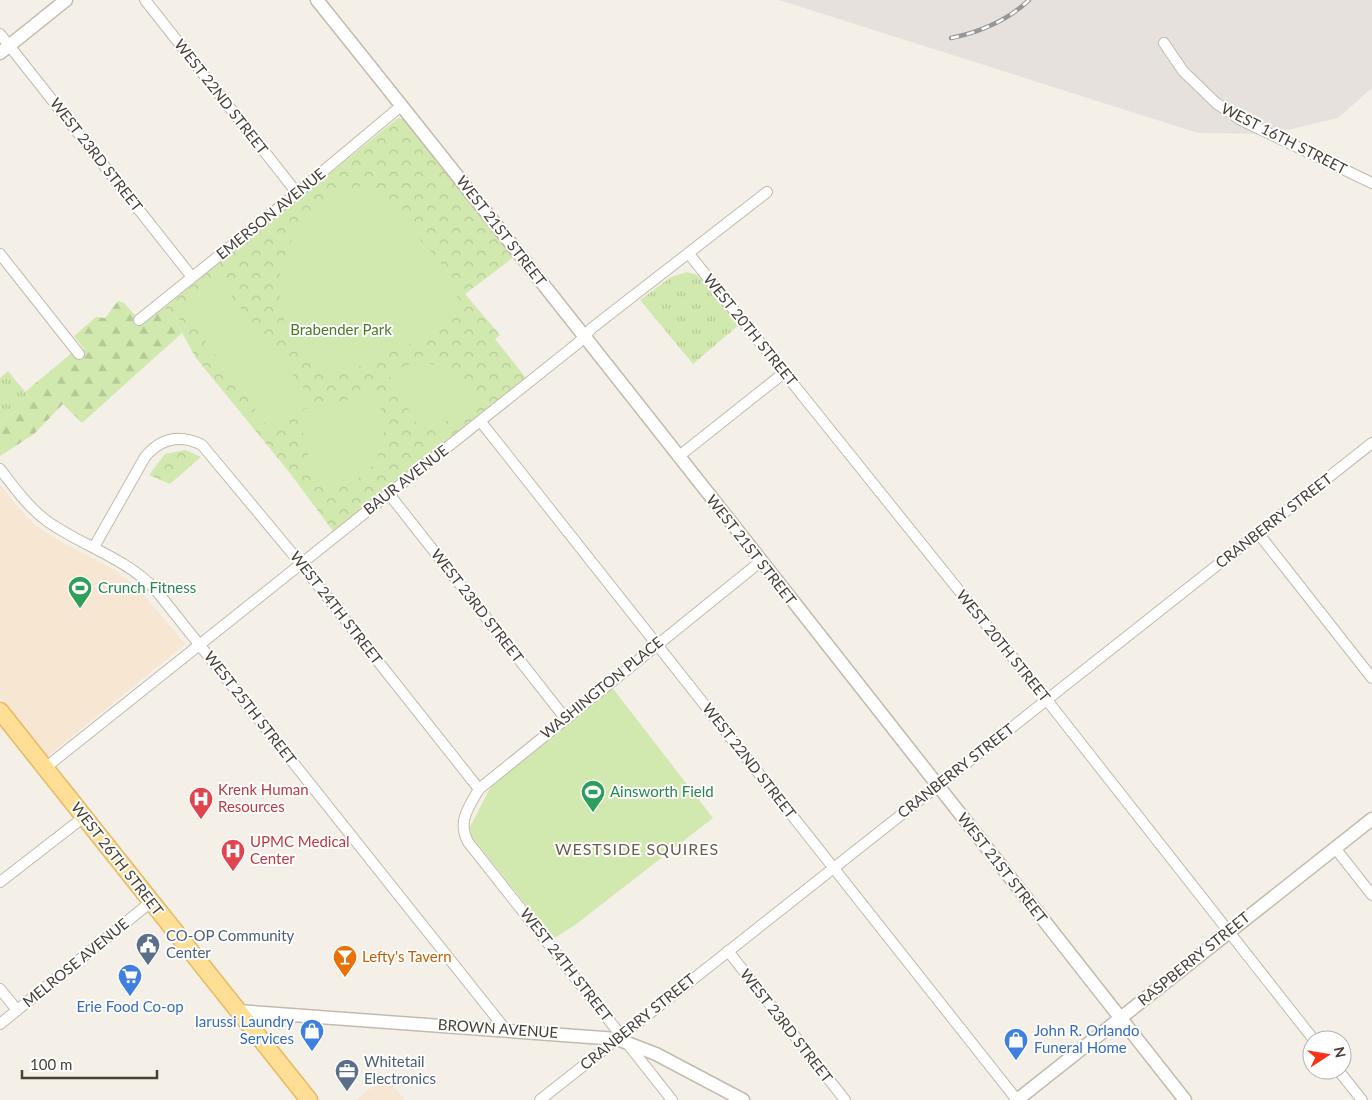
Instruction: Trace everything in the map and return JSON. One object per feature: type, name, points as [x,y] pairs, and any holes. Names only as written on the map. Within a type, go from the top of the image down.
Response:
[{"type":"main road","name":"WEST 26TH STREET","points":[[0,711],[309,1100]]},
{"type":"street","points":[[5,50],[66,0]]},
{"type":"street","name":"WEST 22ND STREET","points":[[145,0],[297,193]]},
{"type":"street","name":"WEST 21ST STREET","points":[[317,0],[1185,1100]]},
{"type":"street","name":"WEST 23RD STREET","points":[[0,34],[5,50],[192,277]]},
{"type":"street","name":"WEST 16TH STREET","points":[[1164,43],[1183,72],[1216,104],[1254,126],[1372,182]]},
{"type":"street","name":"EMERSON AVENUE","points":[[139,320],[297,193],[401,106]]},
{"type":"street","name":"BAUR AVENUE","points":[[45,768],[481,422],[584,336],[767,192]]},
{"type":"street","points":[[0,254],[79,354]]},
{"type":"street","name":"WEST 20TH STREET","points":[[689,254],[1046,700],[1306,1030]]},
{"type":"street","points":[[678,457],[785,372]]},
{"type":"street","name":"WEST 22ND STREET","points":[[481,422],[1017,1100]]},
{"type":"street","name":"WEST 24TH STREET","points":[[94,547],[145,457],[162,443],[183,438],[192,440],[208,450],[480,789]]},
{"type":"street","name":"CRANBERRY STREET","points":[[540,1100],[621,1039],[833,868],[1372,444]]},
{"type":"street","name":"WEST 25TH STREET","points":[[0,469],[37,513],[56,527],[128,566],[147,580],[506,1030]]},
{"type":"street","name":"WEST 23RD STREET","points":[[389,494],[565,718]]},
{"type":"street","points":[[1258,533],[1372,678]]},
{"type":"street","name":"WASHINGTON PLACE","points":[[463,829],[465,815],[480,789],[656,644],[760,562]]},
{"type":"street","points":[[0,882],[84,817]]},
{"type":"street","name":"RASPBERRY STREET","points":[[1017,1100],[1372,819]]},
{"type":"street","name":"WEST 24TH STREET","points":[[463,829],[468,842],[621,1039],[672,1100]]},
{"type":"street","points":[[1335,848],[1372,895]]},
{"type":"street","name":"MELROSE AVENUE","points":[[0,1024],[151,902]]},
{"type":"street","name":"WEST 23RD STREET","points":[[728,952],[845,1100]]},
{"type":"street","points":[[0,989],[17,1010]]},
{"type":"street","name":"BROWN AVENUE","points":[[238,1011],[621,1039],[656,1054],[743,1100]]},
{"type":"street","points":[[1346,1080],[1362,1100]]},
{"type":"shaded area","points":[[779,0],[1372,0],[1372,88],[1338,118],[1270,134],[1198,133]]},
{"type":"shaded area","points":[[0,485],[36,526],[65,544],[113,569],[137,587],[185,644],[48,756],[0,697]]},
{"type":"shaded area","points":[[385,1077],[405,1100],[356,1100],[363,1094]]},
{"type":"green space","name":"Brabender Park","points":[[398,118],[406,120],[514,257],[465,294],[500,335],[495,339],[526,378],[440,451],[333,531],[289,472],[196,358],[177,324],[180,320],[164,308]]},
{"type":"green space","points":[[369,184],[451,274],[457,296],[455,308],[444,329],[329,379],[306,359],[290,335],[281,309],[279,283],[284,257],[296,232],[315,211],[343,191]]},
{"type":"green space","points":[[687,272],[701,276],[740,324],[693,364],[640,300],[671,277]]},
{"type":"green space","points":[[218,279],[311,398],[272,432],[181,308]]},
{"type":"green space","points":[[118,301],[124,303],[143,324],[164,308],[180,320],[177,324],[182,333],[82,423],[63,404],[34,434],[0,456],[0,424],[31,399],[25,392],[73,352],[79,354],[84,349],[74,336],[96,317],[105,318]]},
{"type":"green space","points":[[413,363],[435,365],[453,371],[468,383],[481,400],[442,423],[426,430],[420,430],[388,373]]},
{"type":"green space","points":[[8,371],[31,399],[0,424],[0,378]]},
{"type":"green space","points":[[376,394],[382,412],[384,430],[382,446],[376,461],[366,473],[353,481],[336,486],[316,487],[299,417],[304,409]]},
{"type":"green space","points":[[186,450],[201,457],[170,484],[149,475],[165,454]]},
{"type":"green space","name":"Ainsworth Field","points":[[611,686],[713,818],[575,925],[553,939],[472,837],[470,827],[490,788],[508,770],[551,739]]},
{"type":"railway","points":[[951,38],[993,25],[1012,14],[1029,0]]},
{"type":"place","name":"Crunch Fitness","points":[[80,609]]},
{"type":"place","name":"Ainsworth Field","points":[[593,813]]},
{"type":"place","name":"Krenk Human Resources","points":[[201,820]]},
{"type":"place","name":"UPMC Medical Center","points":[[233,872]]},
{"type":"place","name":"CO-OP Community Center","points":[[148,966]]},
{"type":"place","name":"Lefty's Tavern","points":[[345,978]]},
{"type":"place","name":"Erie Food Co-op","points":[[130,997]]},
{"type":"place","name":"Iarussi Laundry Services","points":[[312,1052]]},
{"type":"place","name":"John R. Orlando Funeral Home","points":[[1016,1061]]},
{"type":"place","name":"Whitetail Electronics","points":[[347,1092]]},
{"type":"district","name":"WESTSIDE SQUIRES","points":[[637,849]]}]
